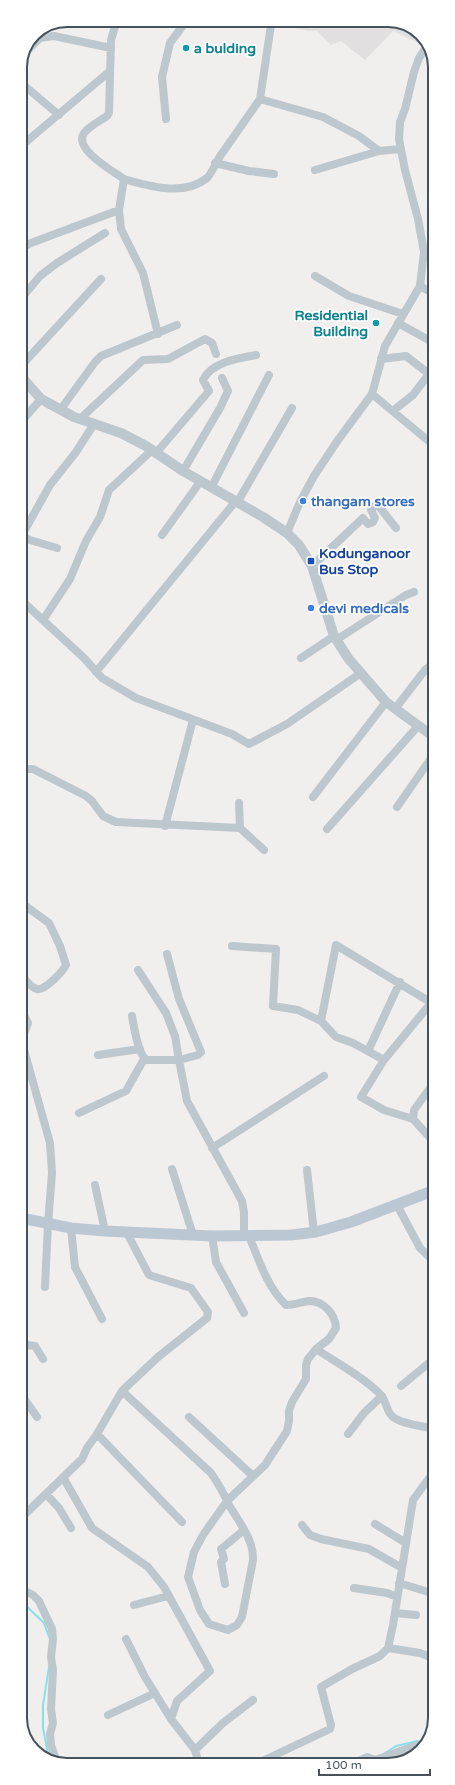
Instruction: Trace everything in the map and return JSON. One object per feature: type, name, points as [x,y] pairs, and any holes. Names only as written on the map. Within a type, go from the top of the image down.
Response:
[{"type":"main road","points":[[27,1219],[72,1228],[105,1232],[212,1236],[292,1235],[314,1232],[351,1222],[397,1206],[428,1193]]},
{"type":"street","points":[[115,27],[111,40],[109,113],[87,130],[83,136],[82,144],[88,153],[124,179],[152,188],[175,188],[190,186],[208,178],[215,163],[260,99],[271,27]]},
{"type":"street","points":[[166,119],[162,77],[170,43],[182,27]]},
{"type":"street","points":[[40,38],[54,36],[111,48]]},
{"type":"street","points":[[287,533],[300,502],[314,476],[372,394],[381,359],[391,335],[420,286],[424,252],[418,219],[400,149],[399,139],[400,122],[405,109],[414,72],[419,58],[424,50]]},
{"type":"street","points":[[27,141],[110,71]]},
{"type":"street","points":[[27,88],[59,115]]},
{"type":"street","points":[[260,99],[323,117],[359,136],[379,151]]},
{"type":"street","points":[[315,170],[379,151],[400,149]]},
{"type":"street","points":[[215,163],[249,172],[274,174]]},
{"type":"street","points":[[124,179],[119,210],[121,229],[143,273],[158,334]]},
{"type":"street","points":[[27,245],[119,210]]},
{"type":"street","points":[[27,292],[40,276],[56,263],[105,233]]},
{"type":"street","points":[[424,252],[428,253]]},
{"type":"street","points":[[315,276],[349,296],[403,314]]},
{"type":"street","points":[[27,359],[101,279]]},
{"type":"street","points":[[420,286],[428,291]]},
{"type":"street","points":[[398,323],[428,340]]},
{"type":"street","points":[[61,409],[101,356],[177,325]]},
{"type":"street","points":[[80,419],[143,360],[168,359],[205,339],[212,344],[216,354]]},
{"type":"street","points":[[43,620],[70,579],[86,541],[100,517],[110,490],[155,451],[209,391],[203,380],[205,376],[221,364],[256,355]]},
{"type":"street","points":[[381,359],[406,356],[428,373]]},
{"type":"street","points":[[211,488],[269,375]]},
{"type":"street","points":[[394,410],[413,395],[428,375]]},
{"type":"street","points":[[183,471],[220,408],[228,391],[222,378]]},
{"type":"street","points":[[27,383],[41,399],[80,419],[121,433],[155,451],[200,482],[287,533],[299,545],[312,566],[335,638],[348,658],[386,702],[428,734]]},
{"type":"street","points":[[372,394],[428,437]]},
{"type":"street","points":[[27,415],[41,399]]},
{"type":"street","points":[[96,672],[236,502],[292,408]]},
{"type":"street","points":[[27,526],[50,485],[76,452],[94,424]]},
{"type":"street","points":[[162,535],[200,482]]},
{"type":"street","points":[[312,566],[363,518],[368,524],[373,522],[375,518],[372,510],[377,504],[396,528]]},
{"type":"street","points":[[27,538],[58,548]]},
{"type":"street","points":[[300,658],[406,595],[414,592]]},
{"type":"street","points":[[27,605],[84,658],[102,678],[136,698],[232,734],[249,744],[287,724],[361,673]]},
{"type":"street","points":[[394,709],[428,668]]},
{"type":"street","points":[[313,797],[386,702]]},
{"type":"street","points":[[165,826],[193,720]]},
{"type":"street","points":[[327,829],[418,726]]},
{"type":"street","points":[[396,807],[428,762]]},
{"type":"street","points":[[27,770],[33,770],[86,796],[92,801],[103,816],[116,822],[165,826],[240,828],[264,850]]},
{"type":"street","points":[[238,803],[240,828]]},
{"type":"street","points":[[27,907],[49,923],[60,946],[66,964],[46,987],[40,990],[36,989],[27,981]]},
{"type":"street","points":[[321,1021],[336,945],[428,998]]},
{"type":"street","points":[[232,946],[276,949],[273,1006],[298,1010],[321,1021],[336,1037],[353,1043],[384,1060]]},
{"type":"street","points":[[144,1059],[179,1060],[198,1055],[201,1052],[179,999],[167,954]]},
{"type":"street","points":[[122,1391],[211,1473],[227,1500],[244,1530],[252,1546],[253,1560],[242,1617],[237,1625],[228,1630],[209,1624],[200,1610],[188,1577],[194,1552],[203,1535],[227,1500],[265,1465],[287,1431],[289,1411],[292,1402],[306,1379],[306,1365],[308,1359],[316,1349],[334,1334],[336,1328],[332,1315],[328,1309],[318,1302],[308,1301],[286,1305],[269,1282],[247,1236],[242,1201],[187,1101],[175,1036],[166,1013],[138,970]]},
{"type":"street","points":[[368,1051],[400,982]]},
{"type":"street","points":[[428,1009],[384,1060],[361,1097],[384,1110],[413,1119],[428,1135]]},
{"type":"street","points":[[132,1016],[144,1059]]},
{"type":"street","points":[[98,1055],[140,1049]]},
{"type":"street","points":[[79,1113],[126,1091],[144,1059]]},
{"type":"street","points":[[27,1064],[50,1144],[52,1173],[45,1287]]},
{"type":"street","points":[[212,1148],[324,1076]]},
{"type":"street","points":[[413,1119],[414,1110],[428,1091]]},
{"type":"street","points":[[172,1169],[193,1235]]},
{"type":"street","points":[[307,1170],[314,1232]]},
{"type":"street","points":[[95,1185],[105,1232]]},
{"type":"street","points":[[397,1206],[420,1248],[428,1255]]},
{"type":"street","points":[[72,1228],[75,1267],[102,1319]]},
{"type":"street","points":[[27,1512],[82,1459],[87,1448],[122,1391],[158,1357],[207,1318],[208,1312],[191,1288],[149,1275],[127,1233]]},
{"type":"street","points":[[212,1236],[216,1262],[244,1313]]},
{"type":"street","points":[[27,1346],[35,1346],[43,1359]]},
{"type":"street","points":[[316,1349],[371,1386],[382,1396],[386,1402],[389,1413],[394,1418],[400,1421],[428,1427]]},
{"type":"street","points":[[402,1386],[428,1364]]},
{"type":"street","points":[[348,1434],[364,1413],[382,1396]]},
{"type":"street","points":[[27,1403],[37,1417]]},
{"type":"street","points":[[189,1417],[254,1476]]},
{"type":"street","points":[[97,1434],[182,1522]]},
{"type":"street","points":[[63,1477],[92,1528],[148,1567],[164,1587],[189,1630],[210,1672],[177,1701],[171,1719]]},
{"type":"street","points":[[269,1758],[330,1729],[332,1725],[321,1687],[352,1669],[380,1656],[388,1648],[413,1500],[428,1480]]},
{"type":"street","points":[[46,1494],[59,1508],[70,1528]]},
{"type":"street","points":[[375,1524],[406,1543]]},
{"type":"street","points":[[302,1525],[310,1535],[321,1539],[369,1549],[402,1568]]},
{"type":"street","points":[[225,1584],[221,1562],[224,1559],[220,1549],[244,1530]]},
{"type":"street","points":[[399,1584],[428,1592]]},
{"type":"street","points":[[354,1588],[387,1593],[397,1597]]},
{"type":"street","points":[[27,1592],[39,1601],[52,1629],[51,1709],[53,1723],[50,1734],[50,1745],[55,1756]]},
{"type":"street","points":[[134,1605],[168,1596]]},
{"type":"street","points":[[395,1613],[416,1615]]},
{"type":"street","points":[[126,1639],[155,1693],[171,1719],[195,1750],[197,1758]]},
{"type":"street","points":[[388,1648],[420,1653],[428,1656]]},
{"type":"street","points":[[108,1715],[155,1693]]},
{"type":"street","points":[[195,1750],[223,1723],[253,1700]]},
{"type":"street","points":[[387,1758],[416,1746]]},
{"type":"shaded area","points":[[291,27],[391,27],[403,30],[414,37],[420,43],[393,31],[365,60],[341,41],[331,45],[317,31],[308,31]]},
{"type":"waterway","points":[[27,1607],[44,1623],[49,1637]]},
{"type":"waterway","points":[[48,1753],[43,1728],[43,1705],[49,1667]]},
{"type":"waterway","points":[[385,1753],[396,1746],[418,1741]]},
{"type":"place","name":"a bulding","points":[[186,48]]},
{"type":"place","name":"Residential Building","points":[[376,323]]},
{"type":"place","name":"thangam stores","points":[[303,501]]},
{"type":"place","name":"Kodunganoor Bus Stop","points":[[311,561]]},
{"type":"place","name":"devi medicals","points":[[311,608]]}]
